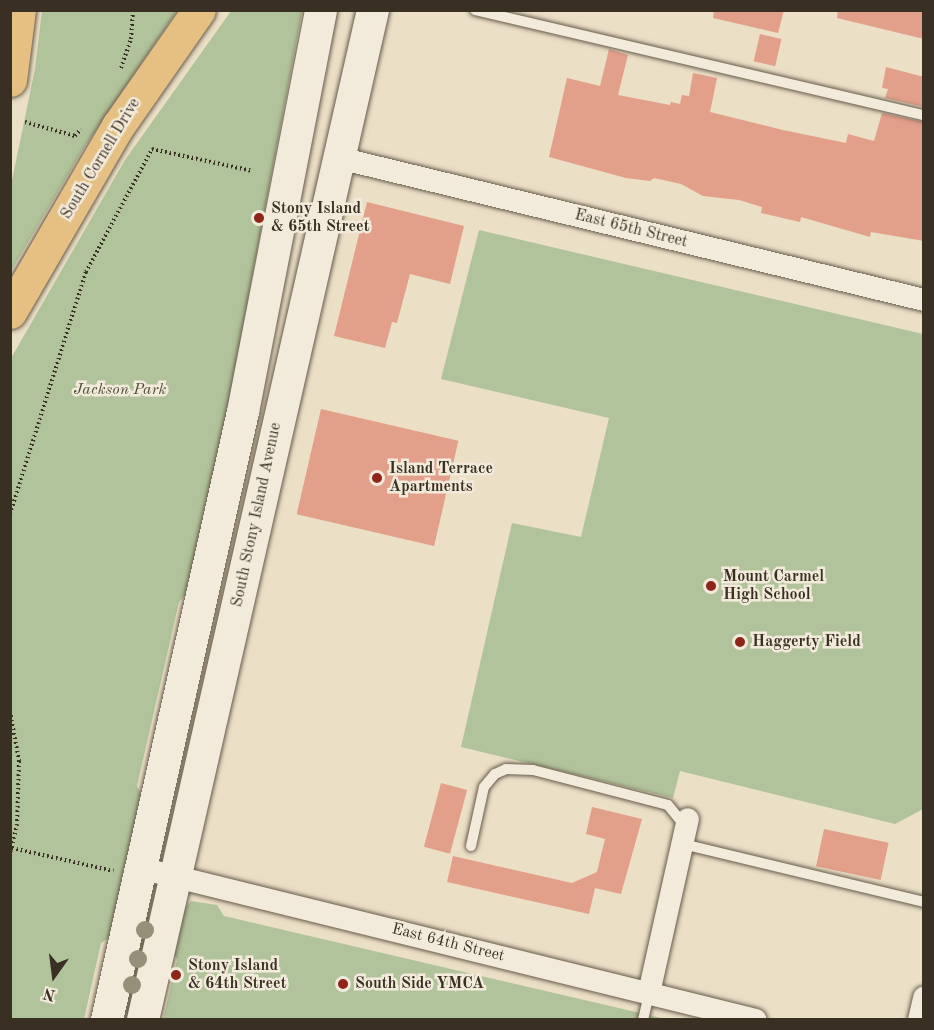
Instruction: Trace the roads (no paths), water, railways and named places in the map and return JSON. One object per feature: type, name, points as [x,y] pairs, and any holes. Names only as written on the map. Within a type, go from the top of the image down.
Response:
[{"type":"highway","points":[[10,80],[19,10]]},
{"type":"highway","name":"South Cornell Drive","points":[[10,312],[118,126],[199,10]]},
{"type":"main road","points":[[107,1020],[127,870],[243,412],[321,10]]},
{"type":"main road","name":"South Stony Island Avenue","points":[[143,1020],[373,10]]},
{"type":"street","name":"East 65th Street","points":[[339,158],[924,300]]},
{"type":"street","points":[[650,993],[686,830]]},
{"type":"street","name":"East 64th Street","points":[[127,870],[176,876],[756,1020]]},
{"type":"street","points":[[919,1020],[924,998]]},
{"type":"lane","points":[[475,10],[924,115]]},
{"type":"lane","points":[[471,846],[484,787],[495,774],[506,769],[533,770],[668,805],[686,830],[924,902]]},
{"type":"lane","points":[[643,1020],[650,993]]},
{"type":"place","name":"Stony Island & 65th Street","points":[[259,218]]},
{"type":"place","name":"Island Terrace Apartments","points":[[377,478]]},
{"type":"place","name":"Mount Carmel High School","points":[[711,586]]},
{"type":"place","name":"Haggerty Field","points":[[740,642]]},
{"type":"place","name":"Stony Island & 64th Street","points":[[176,975]]},
{"type":"place","name":"South Side YMCA","points":[[343,984]]},
{"type":"park label","name":"Jackson Park","points":[[120,390]]}]
